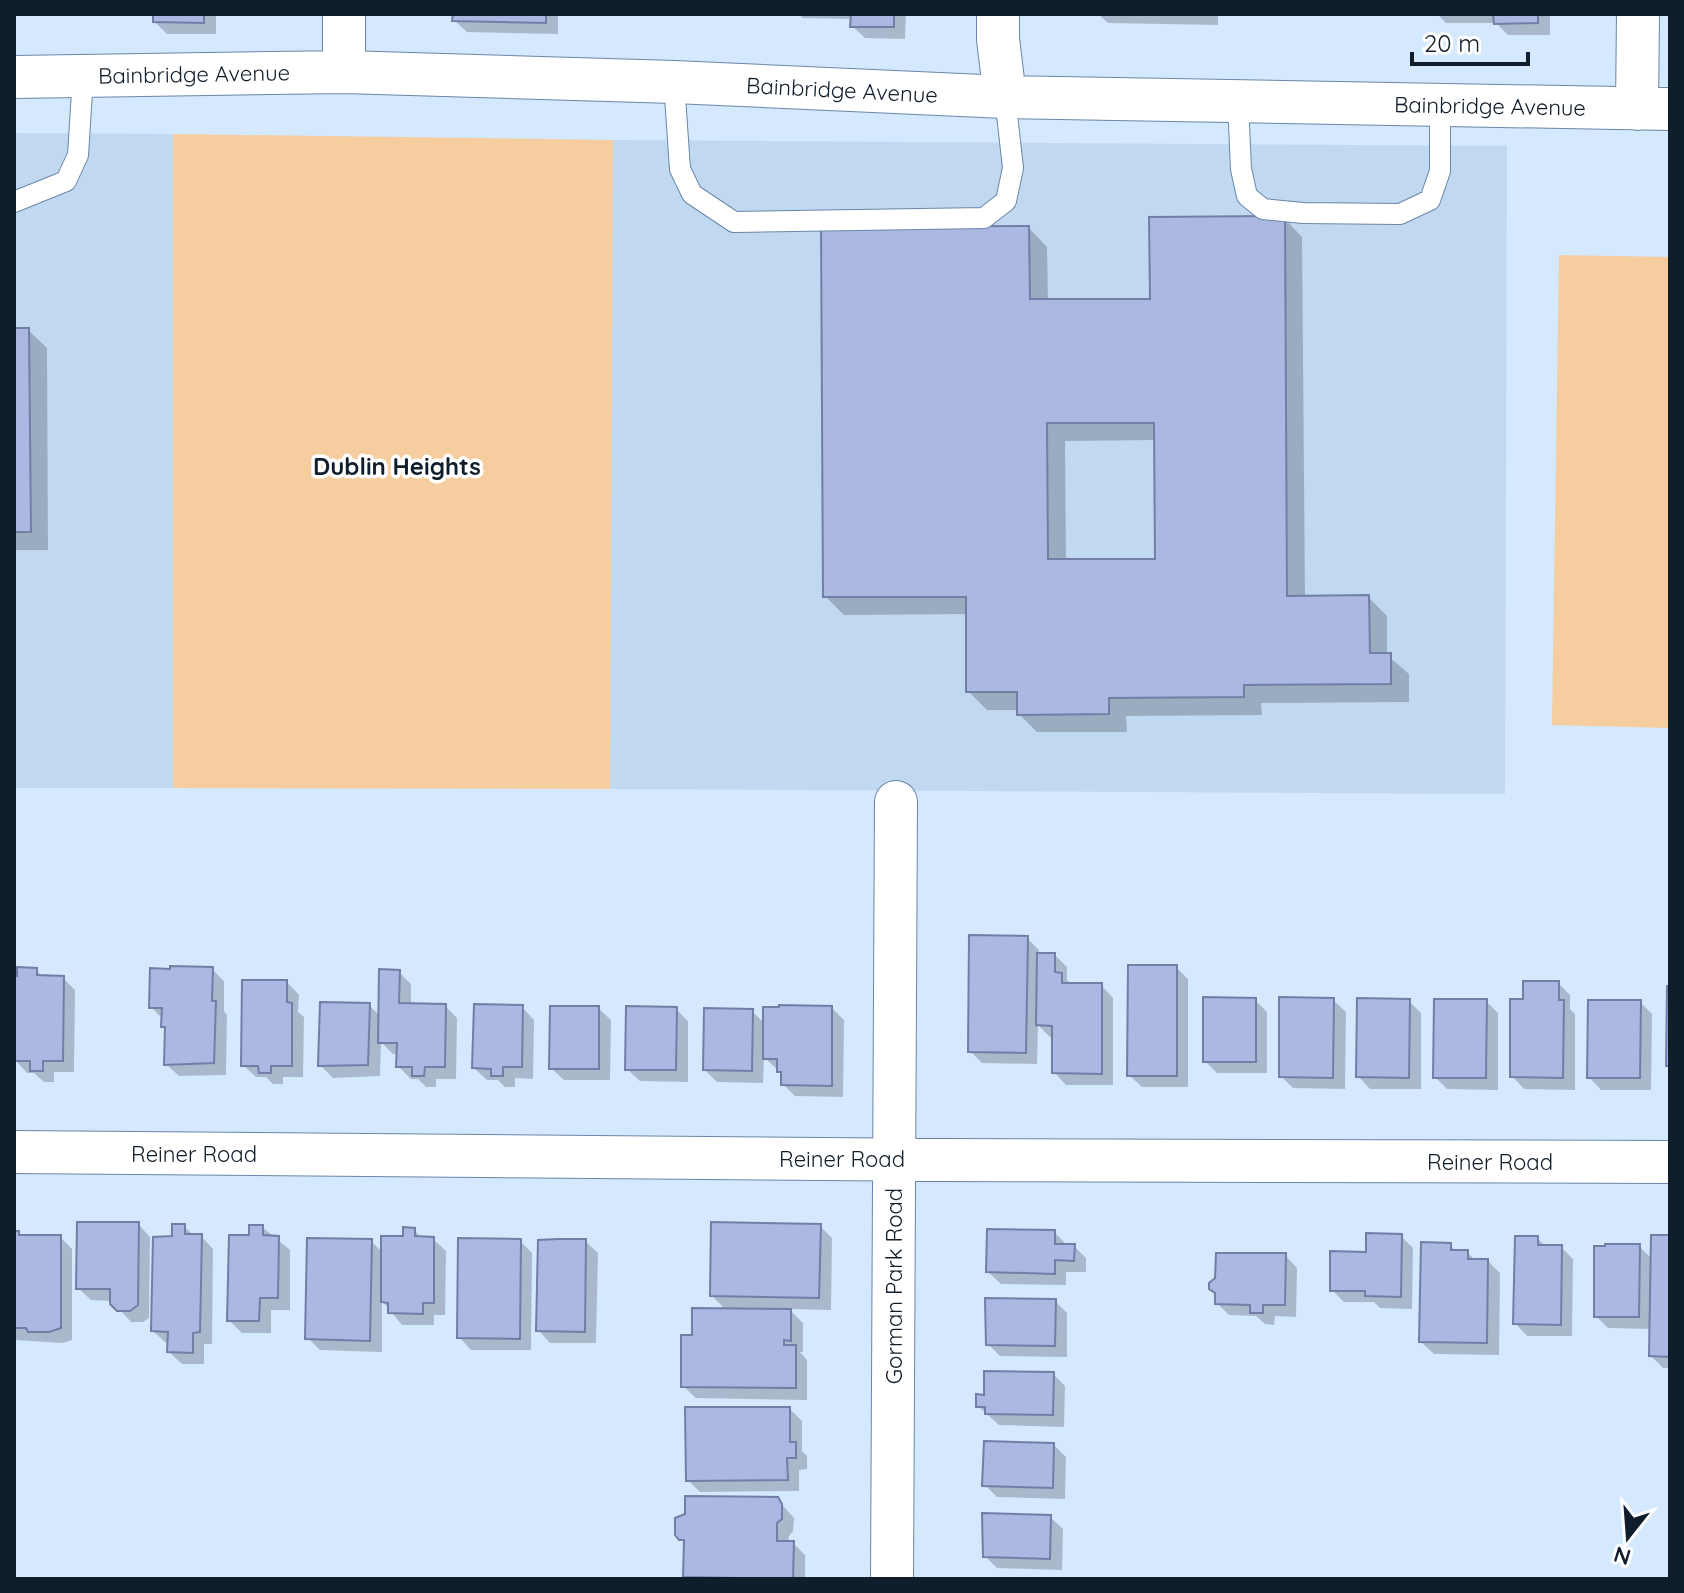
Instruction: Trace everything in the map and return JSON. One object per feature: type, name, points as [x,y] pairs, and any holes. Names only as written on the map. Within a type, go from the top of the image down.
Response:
[{"type":"street","points":[[344,14],[344,72]]},
{"type":"street","points":[[998,14],[1005,97]]},
{"type":"street","points":[[1638,14],[1654,109]]},
{"type":"street","name":"Bainbridge Avenue","points":[[14,77],[344,72],[674,82],[1005,97],[1654,109]]},
{"type":"street","name":"Gorman Park Road","points":[[892,1579],[896,802]]},
{"type":"street","name":"Reiner Road","points":[[14,1152],[895,1160],[1670,1162]]},
{"type":"lane","points":[[14,202],[66,181],[78,155],[83,76]]},
{"type":"lane","points":[[674,82],[680,169],[692,194],[734,222],[984,218],[1006,201],[1013,168],[1005,97]]},
{"type":"lane","points":[[1238,102],[1241,169],[1247,196],[1263,209],[1303,213],[1400,214],[1430,200],[1440,171],[1440,105]]},
{"type":"shaded area","points":[[14,133],[173,134],[173,788],[14,788]]},
{"type":"shaded area","points":[[173,134],[613,140],[610,789],[173,788]]},
{"type":"shaded area","points":[[613,140],[1507,146],[1505,794],[610,789]]},
{"type":"shaded area","points":[[1559,255],[1670,257],[1670,728],[1552,725]]},
{"type":"building","points":[[153,14],[204,14],[204,23],[153,22]]},
{"type":"building","points":[[453,14],[546,14],[546,23],[452,21]]},
{"type":"building","points":[[851,14],[894,14],[894,27],[850,27]]},
{"type":"building","points":[[1493,14],[1538,14],[1538,23],[1494,24]]},
{"type":"building","points":[[1285,216],[1287,596],[1369,595],[1370,653],[1391,653],[1391,684],[1244,685],[1244,697],[1109,698],[1109,714],[1017,715],[1017,692],[966,692],[966,597],[823,597],[821,227],[1029,226],[1030,299],[1150,299],[1149,217]],"holes":[[[1047,423],[1154,423],[1155,559],[1048,559]]]},
{"type":"building","points":[[14,328],[29,328],[31,532],[14,532]]},
{"type":"building","points":[[969,935],[1028,936],[1026,1053],[968,1052]]},
{"type":"building","points":[[1037,953],[1055,953],[1055,972],[1062,973],[1062,983],[1102,983],[1102,1074],[1052,1073],[1052,1026],[1036,1025]]},
{"type":"building","points":[[1128,965],[1177,965],[1177,1076],[1127,1076]]},
{"type":"building","points":[[170,966],[213,967],[212,1001],[216,1001],[214,1063],[164,1065],[162,1008],[149,1008],[150,968],[170,969]]},
{"type":"building","points":[[17,967],[37,968],[37,975],[64,976],[63,1061],[43,1061],[43,1071],[30,1071],[30,1061],[14,1061],[14,976],[17,976]]},
{"type":"building","points":[[379,969],[400,970],[399,1003],[446,1004],[445,1067],[425,1067],[424,1076],[412,1076],[412,1067],[396,1067],[397,1043],[378,1043]]},
{"type":"building","points":[[242,980],[287,980],[287,1002],[292,1003],[292,1066],[271,1066],[271,1073],[259,1073],[258,1066],[241,1066]]},
{"type":"building","points":[[1523,981],[1559,981],[1559,1000],[1564,1000],[1563,1078],[1510,1077],[1510,999],[1523,999]]},
{"type":"building","points":[[1667,986],[1670,986],[1670,1066],[1666,1066]]},
{"type":"building","points":[[1203,997],[1256,998],[1256,1062],[1203,1062]]},
{"type":"building","points":[[1279,997],[1334,998],[1333,1078],[1279,1077]]},
{"type":"building","points":[[1357,998],[1410,999],[1409,1078],[1356,1077]]},
{"type":"building","points":[[1434,999],[1487,999],[1486,1078],[1433,1078]]},
{"type":"building","points":[[1588,1000],[1641,1000],[1640,1078],[1587,1078]]},
{"type":"building","points":[[320,1002],[370,1003],[368,1065],[318,1066]]},
{"type":"building","points":[[474,1004],[523,1005],[522,1067],[503,1067],[503,1076],[491,1076],[491,1069],[472,1068]]},
{"type":"building","points":[[550,1006],[599,1006],[599,1069],[549,1069]]},
{"type":"building","points":[[626,1006],[677,1007],[676,1070],[625,1070]]},
{"type":"building","points":[[832,1006],[832,1086],[781,1085],[777,1059],[763,1059],[763,1007]]},
{"type":"building","points":[[704,1008],[753,1009],[752,1071],[703,1070]]},
{"type":"building","points":[[77,1222],[139,1222],[138,1305],[130,1311],[117,1311],[110,1304],[110,1289],[76,1289]]},
{"type":"building","points":[[711,1222],[821,1224],[819,1298],[710,1296]]},
{"type":"building","points":[[172,1224],[185,1224],[185,1234],[202,1234],[200,1332],[193,1333],[193,1353],[167,1352],[168,1332],[151,1331],[153,1237],[172,1236]]},
{"type":"building","points":[[249,1225],[263,1225],[263,1235],[279,1236],[278,1298],[260,1298],[259,1321],[227,1321],[229,1235],[249,1235]]},
{"type":"building","points":[[403,1227],[415,1228],[415,1236],[434,1237],[434,1303],[423,1303],[423,1314],[388,1313],[388,1303],[381,1302],[381,1236],[403,1236]]},
{"type":"building","points":[[987,1229],[1055,1230],[1055,1244],[1075,1244],[1074,1261],[1055,1260],[1055,1274],[986,1272]]},
{"type":"building","points":[[14,1231],[19,1231],[19,1235],[61,1235],[61,1328],[49,1332],[28,1332],[26,1328],[14,1328]]},
{"type":"building","points":[[1366,1233],[1402,1234],[1401,1297],[1365,1296],[1365,1291],[1330,1291],[1330,1251],[1366,1252]]},
{"type":"building","points":[[1651,1235],[1670,1235],[1670,1357],[1649,1356]]},
{"type":"building","points":[[1515,1236],[1538,1236],[1538,1245],[1562,1245],[1561,1325],[1513,1324]]},
{"type":"building","points":[[307,1238],[372,1239],[370,1341],[305,1339]]},
{"type":"building","points":[[458,1238],[521,1239],[520,1339],[457,1338]]},
{"type":"building","points":[[586,1239],[585,1332],[536,1331],[538,1240]]},
{"type":"building","points":[[1421,1242],[1451,1243],[1451,1250],[1468,1250],[1468,1259],[1488,1259],[1487,1343],[1419,1342]]},
{"type":"building","points":[[1640,1244],[1639,1317],[1594,1317],[1594,1246]]},
{"type":"building","points":[[1216,1253],[1286,1253],[1285,1305],[1263,1305],[1263,1313],[1250,1313],[1250,1305],[1215,1304],[1215,1293],[1209,1289],[1209,1283],[1215,1278]]},
{"type":"building","points":[[985,1298],[1056,1299],[1055,1346],[986,1345]]},
{"type":"building","points":[[692,1308],[791,1309],[791,1341],[784,1340],[784,1345],[796,1345],[796,1388],[681,1387],[681,1335],[692,1335]]},
{"type":"building","points":[[984,1371],[1054,1372],[1053,1415],[985,1414],[985,1407],[976,1407],[976,1394],[984,1395]]},
{"type":"building","points":[[685,1407],[790,1407],[790,1442],[796,1442],[796,1458],[787,1458],[788,1480],[686,1481]]},
{"type":"building","points":[[984,1441],[1054,1443],[1053,1488],[982,1486]]},
{"type":"building","points":[[685,1496],[778,1497],[782,1504],[782,1519],[777,1523],[777,1541],[794,1541],[793,1579],[683,1577],[684,1540],[679,1540],[675,1535],[675,1518],[685,1514]]},
{"type":"building","points":[[982,1513],[1051,1515],[1050,1559],[983,1557]]},
{"type":"district","name":"Dublin Heights","points":[[397,466]]}]
